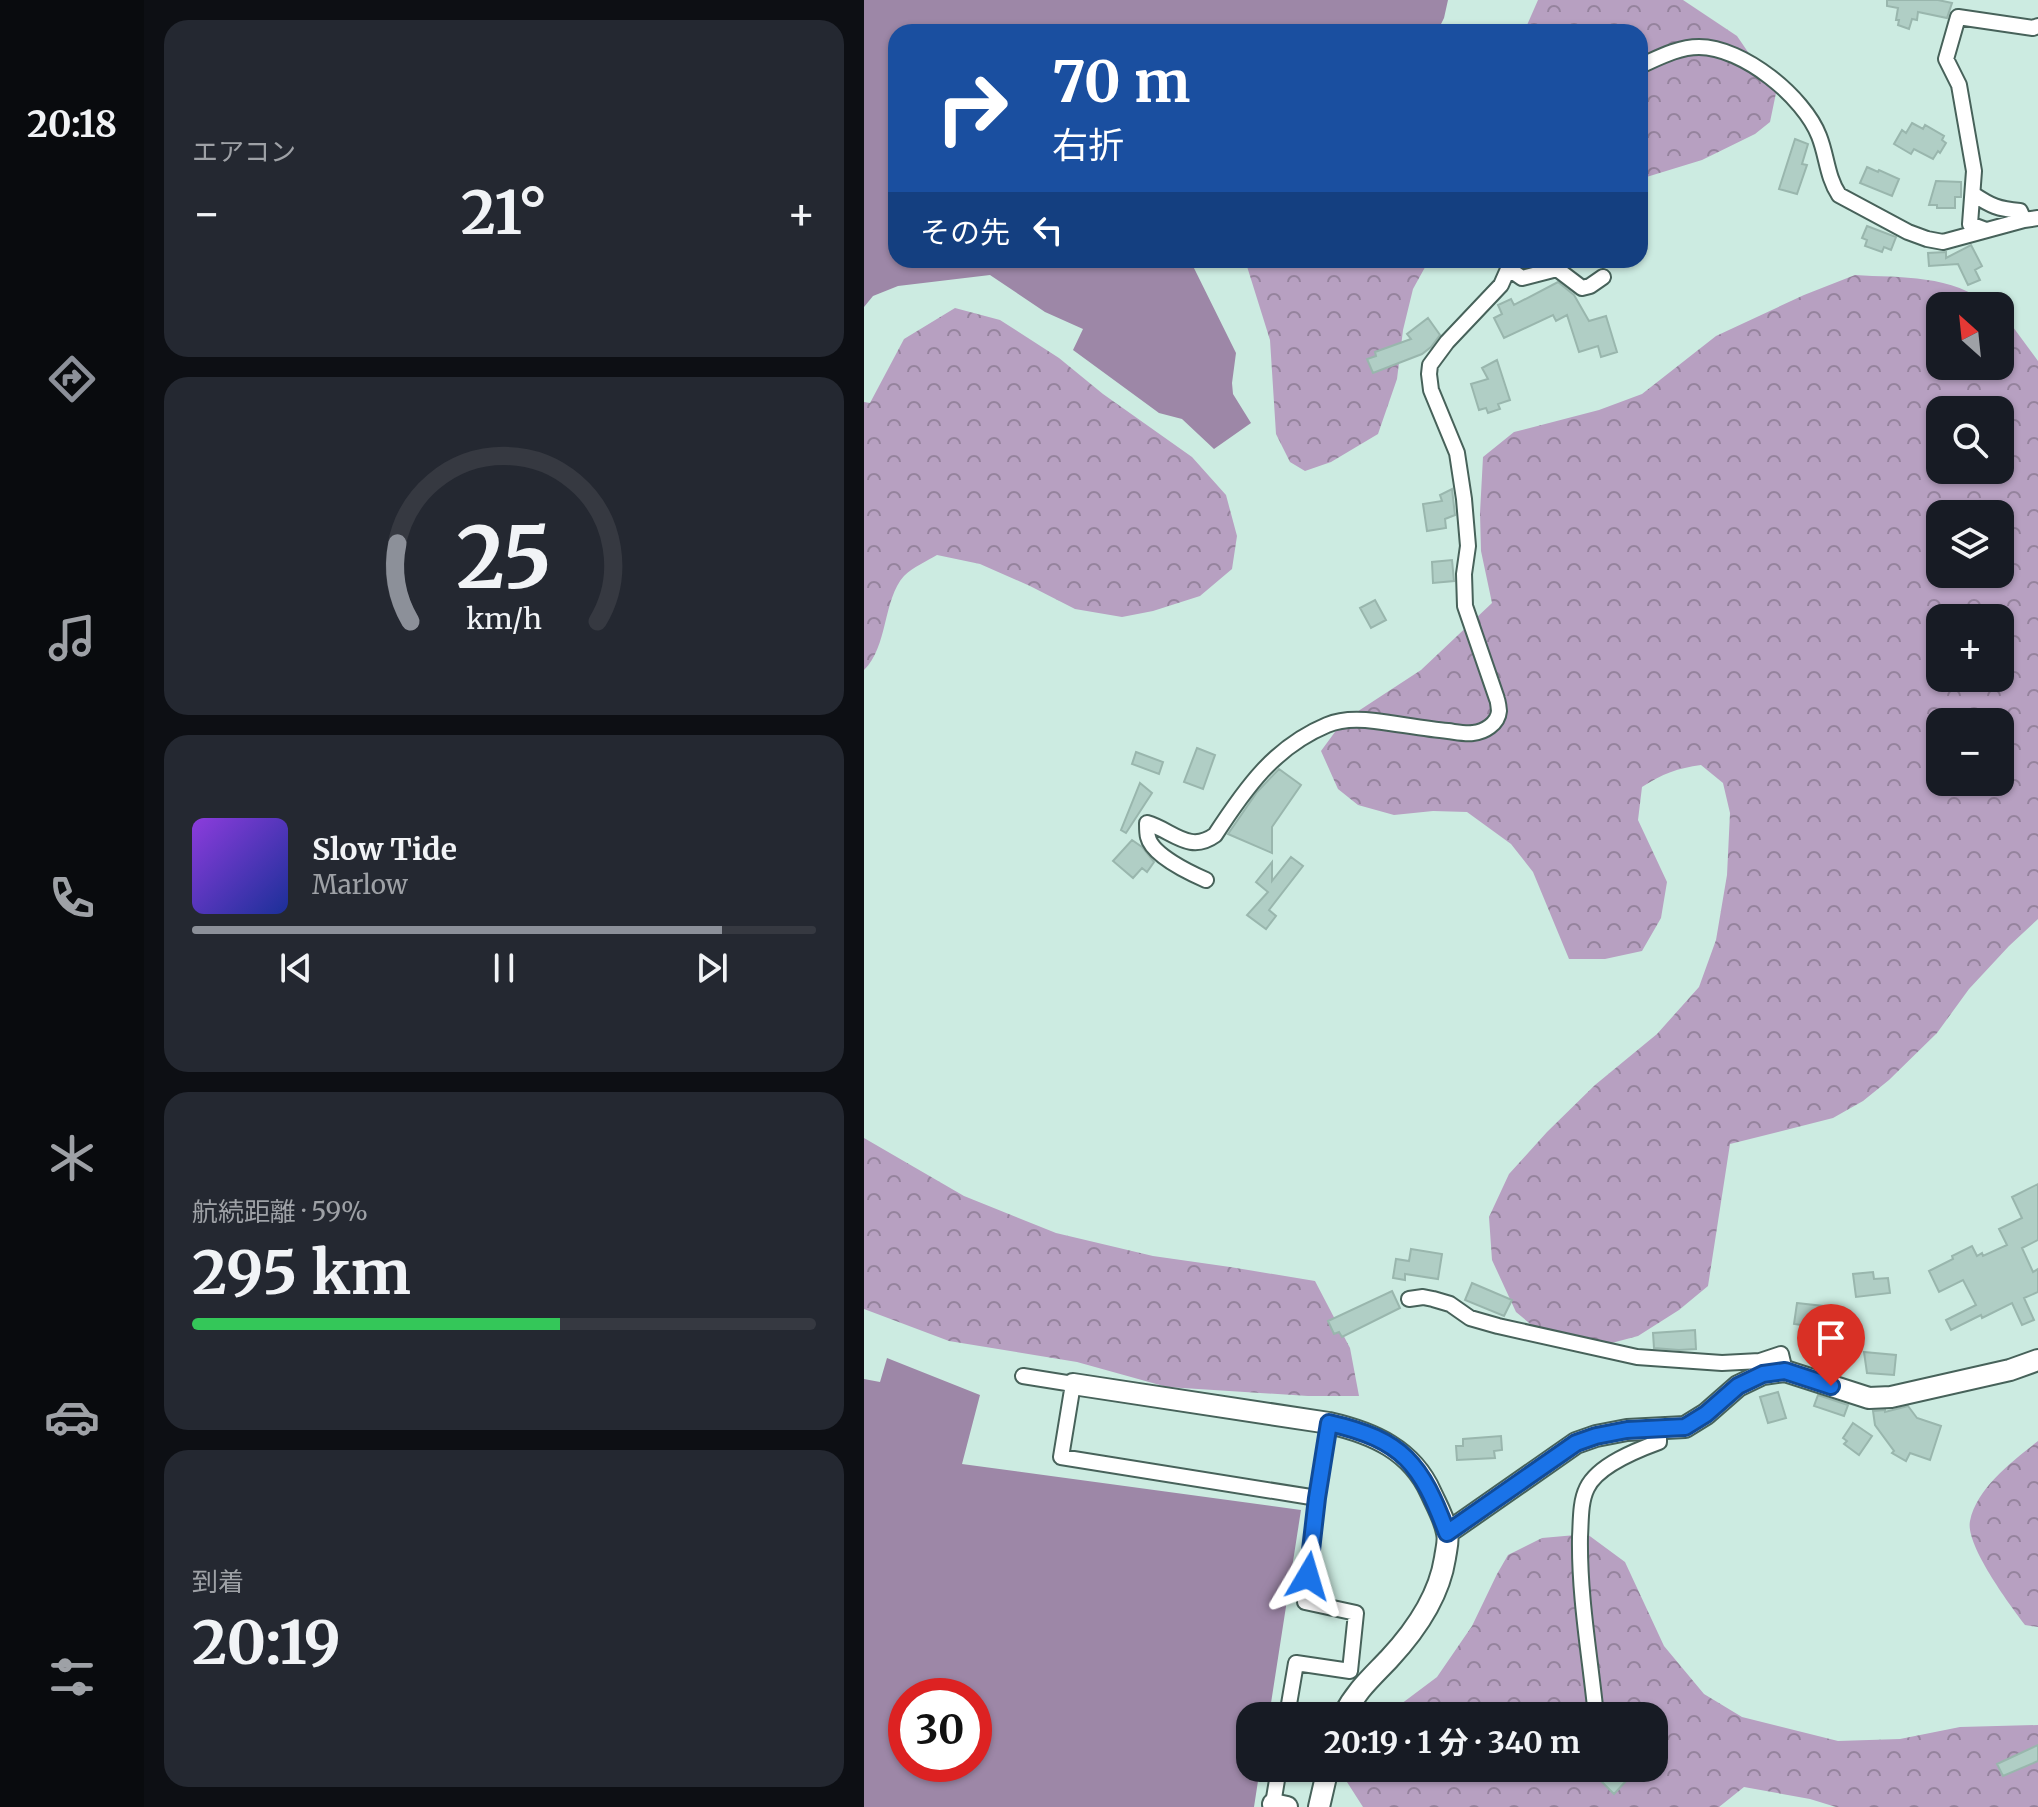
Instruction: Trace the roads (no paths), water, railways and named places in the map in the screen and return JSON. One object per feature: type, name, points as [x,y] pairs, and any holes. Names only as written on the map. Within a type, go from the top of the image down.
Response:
[{"type":"street","points":[[1986,230],[1970,224],[1974,171],[1965,109],[1959,85],[1946,59],[1958,17],[2033,28],[2038,26]]},
{"type":"street","points":[[1648,63],[1684,49],[1699,47],[1717,49],[1748,62],[1797,101],[1819,135],[1832,185],[1839,195],[1908,232],[1943,242],[2031,219]]},
{"type":"street","points":[[1973,194],[1990,206],[2020,211],[2031,219]]},
{"type":"street","points":[[1206,880],[1171,861],[1153,846],[1147,835],[1147,823],[1186,840],[1201,843],[1209,840],[1274,757],[1301,738],[1330,724],[1373,720],[1471,733],[1487,728],[1496,721],[1499,711],[1497,699],[1465,606],[1464,574],[1468,546],[1457,453],[1431,390],[1429,374],[1430,365],[1447,342],[1501,285],[1508,268]]},
{"type":"street","points":[[1513,268],[1522,278],[1557,269],[1582,288],[1603,277]]},
{"type":"street","points":[[1409,1299],[1433,1299],[1450,1304],[1470,1318],[1498,1326],[1637,1357],[1722,1363],[1760,1361],[1781,1354],[1785,1371]]},
{"type":"street","points":[[1447,1533],[1576,1443],[1627,1430],[1685,1427],[1706,1414],[1738,1386],[1763,1374],[1785,1371],[1869,1398],[1891,1397],[2010,1370],[2038,1360]]},
{"type":"street","points":[[1023,1376],[1352,1428],[1377,1438],[1401,1453],[1427,1483],[1447,1533],[1443,1570],[1423,1617],[1389,1659],[1357,1677],[1296,1663],[1289,1702]]},
{"type":"street","points":[[1073,1384],[1061,1457],[1317,1498]]},
{"type":"street","points":[[1329,1423],[1305,1602],[1356,1613],[1357,1677],[1348,1702]]},
{"type":"street","points":[[1594,1702],[1579,1576],[1581,1512],[1587,1487],[1598,1474],[1626,1455],[1659,1442],[1659,1429]]},
{"type":"street","points":[[1279,1782],[1280,1806]]},
{"type":"street","points":[[1319,1807],[1325,1782]]}]
